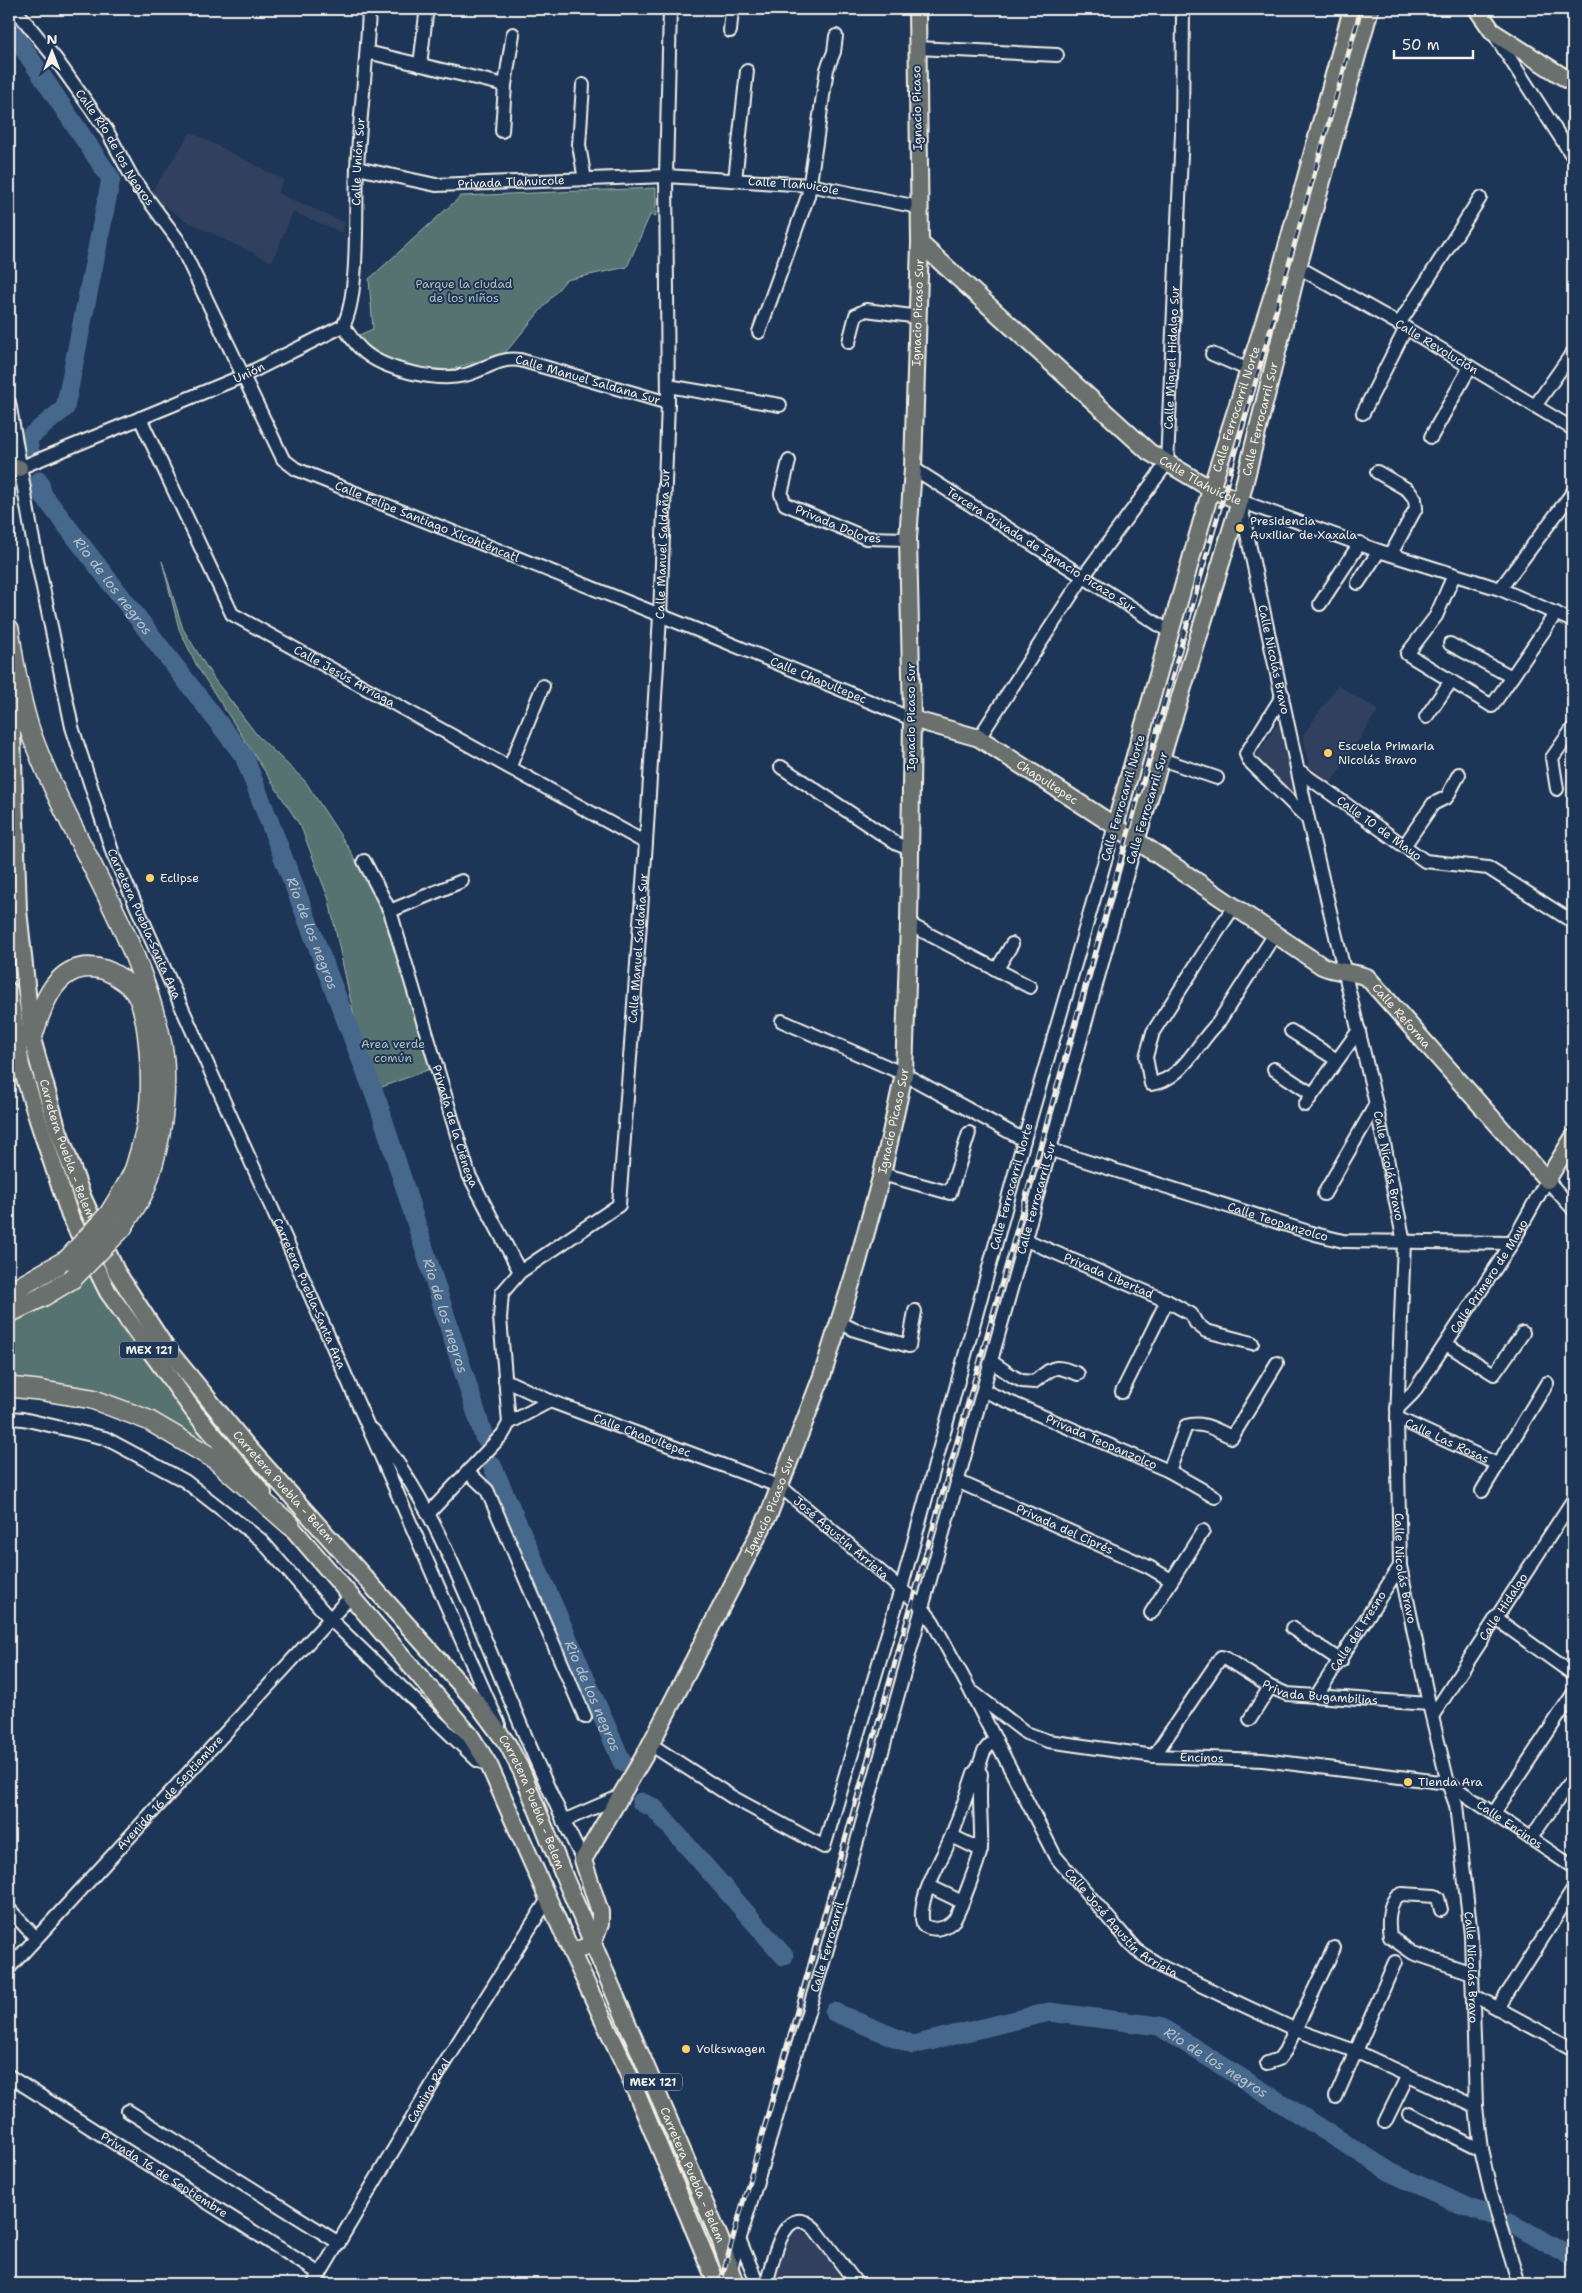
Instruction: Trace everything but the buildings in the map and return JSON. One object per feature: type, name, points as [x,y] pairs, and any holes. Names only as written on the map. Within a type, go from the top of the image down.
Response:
[{"type":"highway","points":[[9,629],[18,684],[32,735],[53,785],[123,929],[142,974],[156,1019],[164,1059],[164,1095],[160,1144],[144,1191],[115,1221],[68,1260],[9,1293]]},
{"type":"highway","points":[[9,1313],[42,1297],[72,1279],[115,1221],[134,1169],[149,1115],[150,1050],[145,1016],[138,998],[129,985],[112,972],[95,968],[76,969],[59,981],[41,1007],[32,1038]]},
{"type":"highway","points":[[9,1004],[9,1015]]},
{"type":"highway","points":[[9,1387],[92,1399],[148,1420],[216,1460],[290,1525]]},
{"type":"main road","name":"Ignacio Picaso","points":[[917,9],[918,207]]},
{"type":"main road","name":"Calle Ferrocarril Norte","points":[[1115,826],[1211,489],[1281,269],[1352,9]]},
{"type":"main road","name":"Calle Ferrocarril Sur","points":[[1136,841],[1240,500],[1298,267],[1370,9]]},
{"type":"main road","points":[[1477,9],[1492,32],[1573,83]]},
{"type":"main road","name":"Ignacio Picaso Sur","points":[[583,1860],[650,1744],[769,1514],[781,1487],[822,1376],[857,1265],[882,1174],[904,1074],[909,924],[912,719],[908,539],[919,317],[920,243],[918,207]]},
{"type":"main road","name":"Calle Tlahuicole","points":[[920,243],[1149,452],[1211,489],[1240,500]]},
{"type":"main road","name":"Carretera Puebla - Belem","points":[[9,633],[18,910],[32,1038],[56,1124],[82,1196],[116,1271],[164,1345],[246,1445],[477,1703],[508,1745],[522,1772],[593,1943],[714,2224],[730,2280]]},
{"type":"main road","name":"Calle Chapultepec","points":[[912,719],[979,738]]},
{"type":"main road","name":"Chapultepec","points":[[979,738],[1115,826]]},
{"type":"main road","name":"Calle Reforma","points":[[1115,826],[1322,966],[1334,971],[1358,973],[1367,977],[1547,1180]]},
{"type":"main road","name":"Carretera Puebla - Belem","points":[[9,991],[9,1004],[21,1066],[70,1216],[108,1292],[196,1414],[470,1735],[489,1765],[572,1953],[626,2068],[717,2284]]},
{"type":"main road","name":"Calle Primero de Mayo","points":[[1547,1180],[1573,1138]]},
{"type":"main road","points":[[572,1953],[593,1943],[600,1924],[600,1912],[583,1860]]},
{"type":"street","name":"Calle Río de los Negros","points":[[15,9],[55,58],[107,131],[133,179],[178,240],[243,376]]},
{"type":"street","name":"Calle Unión Sur","points":[[346,320],[369,9]]},
{"type":"street","name":"Calle Manuel Saldaña Sur","points":[[509,1423],[500,1318],[502,1293],[520,1272],[619,1205],[646,843],[660,616],[668,403],[666,176],[670,9]]},
{"type":"street","points":[[730,31],[732,9]]},
{"type":"street","name":"Calle Miguel Hidalgo Sur","points":[[1167,463],[1182,133],[1182,9]]},
{"type":"street","points":[[420,65],[426,15]]},
{"type":"street","points":[[1492,32],[1573,157]]},
{"type":"street","points":[[502,131],[505,85],[513,34]]},
{"type":"street","points":[[759,332],[808,196],[828,69],[834,52],[836,36]]},
{"type":"street","points":[[917,48],[1057,55]]},
{"type":"street","points":[[367,52],[505,85]]},
{"type":"street","points":[[735,180],[747,71]]},
{"type":"street","points":[[583,85],[579,145],[585,180]]},
{"type":"street","name":"Privada Tlahuicole","points":[[357,168],[436,185],[666,176]]},
{"type":"street","name":"Calle Tlahuicole","points":[[666,176],[810,185],[918,207]]},
{"type":"street","points":[[1363,412],[1403,326],[1480,198]]},
{"type":"street","name":"Calle Revolución","points":[[1298,267],[1403,326],[1573,429]]},
{"type":"street","points":[[849,342],[856,315],[866,310],[919,317]]},
{"type":"street","name":"Calle Manuel Saldana Sur","points":[[346,320],[363,351],[393,368],[438,376],[464,375],[507,359],[520,360],[668,403]]},
{"type":"street","name":"Unión","points":[[14,468],[243,376],[346,320]]},
{"type":"street","points":[[1535,406],[1573,352]]},
{"type":"street","points":[[1212,354],[1249,370]]},
{"type":"street","points":[[1431,437],[1470,367]]},
{"type":"street","name":"Calle Felipe Santiago Xicohténcatl","points":[[243,376],[284,459],[296,470],[660,616]]},
{"type":"street","points":[[668,386],[780,405]]},
{"type":"street","name":"Carretera Puebla-Santa Ana","points":[[9,402],[14,468],[72,727],[113,854],[287,1242],[508,1745]]},
{"type":"street","name":"Calle Jesús Arriaga","points":[[140,418],[232,614],[510,766],[646,843]]},
{"type":"street","name":"Privada Dolores","points":[[789,461],[781,494],[786,504],[866,538],[908,539]]},
{"type":"street","points":[[979,738],[1083,577],[1167,463]]},
{"type":"street","name":"Tercera Privada de Ignacio Picazo Sur","points":[[913,468],[1170,632]]},
{"type":"street","points":[[1358,583],[1385,552],[1416,508],[1415,499],[1408,490],[1377,472]]},
{"type":"street","points":[[1500,589],[1573,492]]},
{"type":"street","name":"Calle Tlahuicole","points":[[1240,500],[1385,552],[1500,589],[1573,622]]},
{"type":"street","name":"Calle Nicolás Bravo","points":[[1240,500],[1308,819],[1376,1104],[1404,1242],[1397,1413],[1400,1566],[1448,1783],[1456,1805],[1471,1935],[1476,2107],[1481,2150],[1490,2193],[1519,2284]]},
{"type":"street","points":[[1320,604],[1360,543]]},
{"type":"street","points":[[1454,575],[1436,616],[1407,654],[1492,706],[1556,613]]},
{"type":"street","name":"Calle Chapultepec","points":[[660,616],[912,719]]},
{"type":"street","points":[[1450,644],[1512,677]]},
{"type":"street","points":[[1426,717],[1451,681]]},
{"type":"street","points":[[510,766],[543,686]]},
{"type":"street","points":[[1283,695],[1246,754],[1249,761],[1308,819]]},
{"type":"street","points":[[1557,789],[1552,758],[1573,728]]},
{"type":"street","points":[[1161,759],[1217,778]]},
{"type":"street","points":[[781,767],[897,844],[910,848]]},
{"type":"street","name":"Calle 10 de Mayo","points":[[1298,770],[1425,861],[1488,868],[1573,922]]},
{"type":"street","points":[[1404,846],[1432,804],[1447,797],[1459,774]]},
{"type":"street","name":"Calle Ferrocarril Norte","points":[[901,1589],[1024,1140],[1115,826]]},
{"type":"street","name":"Calle Ferrocarril Sur","points":[[922,1607],[984,1391],[1136,841]]},
{"type":"street","name":"Privada de la Ciénega","points":[[364,861],[390,910],[469,1175],[520,1272]]},
{"type":"street","points":[[390,910],[462,881]]},
{"type":"street","points":[[1234,906],[1153,1032],[1146,1057],[1151,1084],[1169,1078],[1183,1067],[1205,1035],[1218,1023],[1276,934]]},
{"type":"street","points":[[909,924],[1030,988]]},
{"type":"street","points":[[997,969],[1012,944]]},
{"type":"street","points":[[782,1021],[904,1074],[1024,1140]]},
{"type":"street","points":[[1274,1069],[1309,1100],[1359,1030]]},
{"type":"street","points":[[1291,1031],[1337,1060]]},
{"type":"street","points":[[1324,1194],[1376,1104]]},
{"type":"street","points":[[882,1174],[950,1192],[969,1133]]},
{"type":"street","name":"Calle Teopanzolco","points":[[1051,1150],[1315,1234],[1343,1241],[1512,1243]]},
{"type":"street","name":"Calle Reforma","points":[[1547,1180],[1573,1209]]},
{"type":"street","name":"Calle Primero de Mayo","points":[[1397,1413],[1413,1393],[1512,1243],[1547,1180]]},
{"type":"street","name":"Privada Libertad","points":[[1026,1240],[1167,1301],[1191,1314],[1196,1323],[1206,1331],[1252,1343]]},
{"type":"street","points":[[1122,1392],[1167,1301]]},
{"type":"street","points":[[838,1322],[855,1330],[908,1346],[915,1311]]},
{"type":"street","points":[[1446,1344],[1494,1374],[1523,1332]]},
{"type":"street","points":[[992,1362],[1022,1381],[1034,1382],[1053,1367],[1059,1367],[1078,1374]]},
{"type":"street","points":[[1170,1471],[1186,1426],[1197,1423],[1203,1424],[1232,1437],[1278,1362]]},
{"type":"street","name":"Calle Chapultepec","points":[[505,1380],[550,1401],[781,1487]]},
{"type":"street","points":[[1482,1491],[1547,1383]]},
{"type":"street","name":"Privada Teopanzolco","points":[[984,1391],[1170,1471],[1215,1497]]},
{"type":"street","points":[[429,1513],[503,1434],[509,1423],[550,1401]]},
{"type":"street","name":"Calle Las Rosas","points":[[1397,1413],[1497,1464]]},
{"type":"street","points":[[9,1418],[23,1419],[105,1438],[186,1481],[261,1540],[330,1619],[476,1760],[489,1765]]},
{"type":"street","points":[[363,1418],[394,1455],[429,1513],[563,1821],[583,1860]]},
{"type":"street","points":[[468,1472],[487,1490],[585,1717]]},
{"type":"street","name":"Privada del Ciprés","points":[[957,1481],[1149,1567],[1171,1580]]},
{"type":"street","name":"José Agustín Arrieta","points":[[781,1487],[901,1589]]},
{"type":"street","name":"Calle Hidalgo","points":[[1431,1709],[1495,1618],[1573,1500]]},
{"type":"street","points":[[1151,1614],[1204,1531]]},
{"type":"street","name":"Calle del Fresno","points":[[1317,1696],[1400,1566]]},
{"type":"street","points":[[650,1744],[732,1797],[824,1847],[901,1589]]},
{"type":"street","name":"Calle José Agustín Arrieta","points":[[901,1589],[922,1607],[933,1622],[1055,1856],[1136,1950],[1164,1968],[1296,2030],[1355,2051],[1476,2107]]},
{"type":"street","name":"Avenida 16 de Septiembre","points":[[9,1968],[351,1596]]},
{"type":"street","name":"Calle Ferrocarril","points":[[730,2280],[740,2240],[825,1956],[922,1607]]},
{"type":"street","points":[[1495,1618],[1573,1674]]},
{"type":"street","points":[[1292,1628],[1341,1660]]},
{"type":"street","name":"Privada Bugambilias","points":[[1154,1756],[1218,1659],[1225,1658],[1270,1687],[1287,1694],[1431,1709]]},
{"type":"street","points":[[1250,1719],[1270,1687]]},
{"type":"street","name":"Encinos","points":[[970,1690],[1026,1733],[1040,1738],[1154,1756],[1263,1760],[1448,1783]]},
{"type":"street","points":[[1494,1813],[1573,1694]]},
{"type":"street","points":[[973,1796],[929,1886],[920,1914],[923,1925],[931,1930],[944,1928],[955,1920],[981,1850],[973,1796],[974,1773],[978,1769],[985,1746],[996,1740]]},
{"type":"street","points":[[1531,1838],[1573,1778]]},
{"type":"street","name":"Calle Encinos","points":[[1448,1783],[1573,1867]]},
{"type":"street","points":[[563,1821],[621,1796]]},
{"type":"street","points":[[952,1836],[981,1850]]},
{"type":"street","points":[[929,1886],[962,1902]]},
{"type":"street","points":[[1498,2008],[1573,1890]]},
{"type":"street","points":[[1440,1910],[1438,1898],[1435,1896],[1397,1895],[1392,1902],[1388,1928],[1390,1937],[1412,1953],[1472,1973]]},
{"type":"street","name":"Camino Real","points":[[317,2279],[442,2068],[548,1899]]},
{"type":"street","points":[[9,1909],[36,1938]]},
{"type":"street","points":[[1267,2063],[1279,2059],[1296,2030],[1334,1948]]},
{"type":"street","points":[[1336,2096],[1394,1962]]},
{"type":"street","points":[[1473,1995],[1573,2049]]},
{"type":"street","name":"Privada 16 de Septiembre","points":[[9,2076],[317,2279]]},
{"type":"street","points":[[1385,2122],[1408,2076]]},
{"type":"street","points":[[128,2111],[339,2243]]},
{"type":"street","points":[[1408,2114],[1481,2150]]},
{"type":"street","points":[[766,2284],[783,2232],[789,2223],[797,2220],[807,2221],[815,2229],[857,2284]]},
{"type":"street","points":[[740,2240],[758,2284]]},
{"type":"shaded area","points":[[191,132],[284,180],[277,193],[344,222],[343,233],[293,212],[272,262],[184,220],[150,194]]},
{"type":"shaded area","name":"Escuela Primaria Nicolás Bravo","points":[[1338,685],[1378,710],[1330,785],[1310,771],[1303,735]]},
{"type":"shaded area","points":[[1282,717],[1303,793],[1288,797],[1253,761]]},
{"type":"shaded area","points":[[795,2226],[820,2245],[845,2284],[772,2284]]},
{"type":"green space","name":"Parque la ciudad de los niños","points":[[656,188],[656,216],[650,215],[627,267],[566,280],[505,353],[438,373],[391,364],[366,350],[357,336],[373,329],[369,279],[461,196]]},
{"type":"green space","name":"Area verde común","points":[[162,561],[183,629],[214,679],[257,735],[305,781],[348,847],[383,912],[430,1069],[374,1090],[363,1058],[329,900],[301,827],[198,668],[179,629]]},
{"type":"green space","points":[[91,1272],[122,1330],[219,1457],[162,1423],[9,1379],[9,1322],[39,1307]]},
{"type":"waterway","name":"Rio de los negros","points":[[9,27],[111,179],[65,408],[27,439],[30,451]]},
{"type":"waterway","name":"Rio de los negros","points":[[39,481],[43,495],[244,756],[379,1106],[484,1437]]},
{"type":"waterway","name":"Rio de los negros","points":[[492,1465],[622,1762]]},
{"type":"waterway","name":"Rio de los negros","points":[[641,1802],[654,1808],[784,1956]]},
{"type":"waterway","name":"Rio de los negros","points":[[834,2012],[913,2045],[1049,2012],[1159,2026],[1392,2173],[1474,2210],[1489,2214]]},
{"type":"waterway","name":"Rio de los negros","points":[[1512,2223],[1573,2258]]},
{"type":"railway","points":[[720,2284],[1361,9]]},
{"type":"place","name":"Presidencia Auxiliar de Xaxala","points":[[1240,528]]},
{"type":"place","name":"Escuela Primaria Nicolás Bravo","points":[[1328,753]]},
{"type":"place","name":"Eclipse","points":[[150,878]]},
{"type":"place","name":"Tienda Ara","points":[[1408,1782]]},
{"type":"place","name":"Volkswagen","points":[[686,2049]]}]
